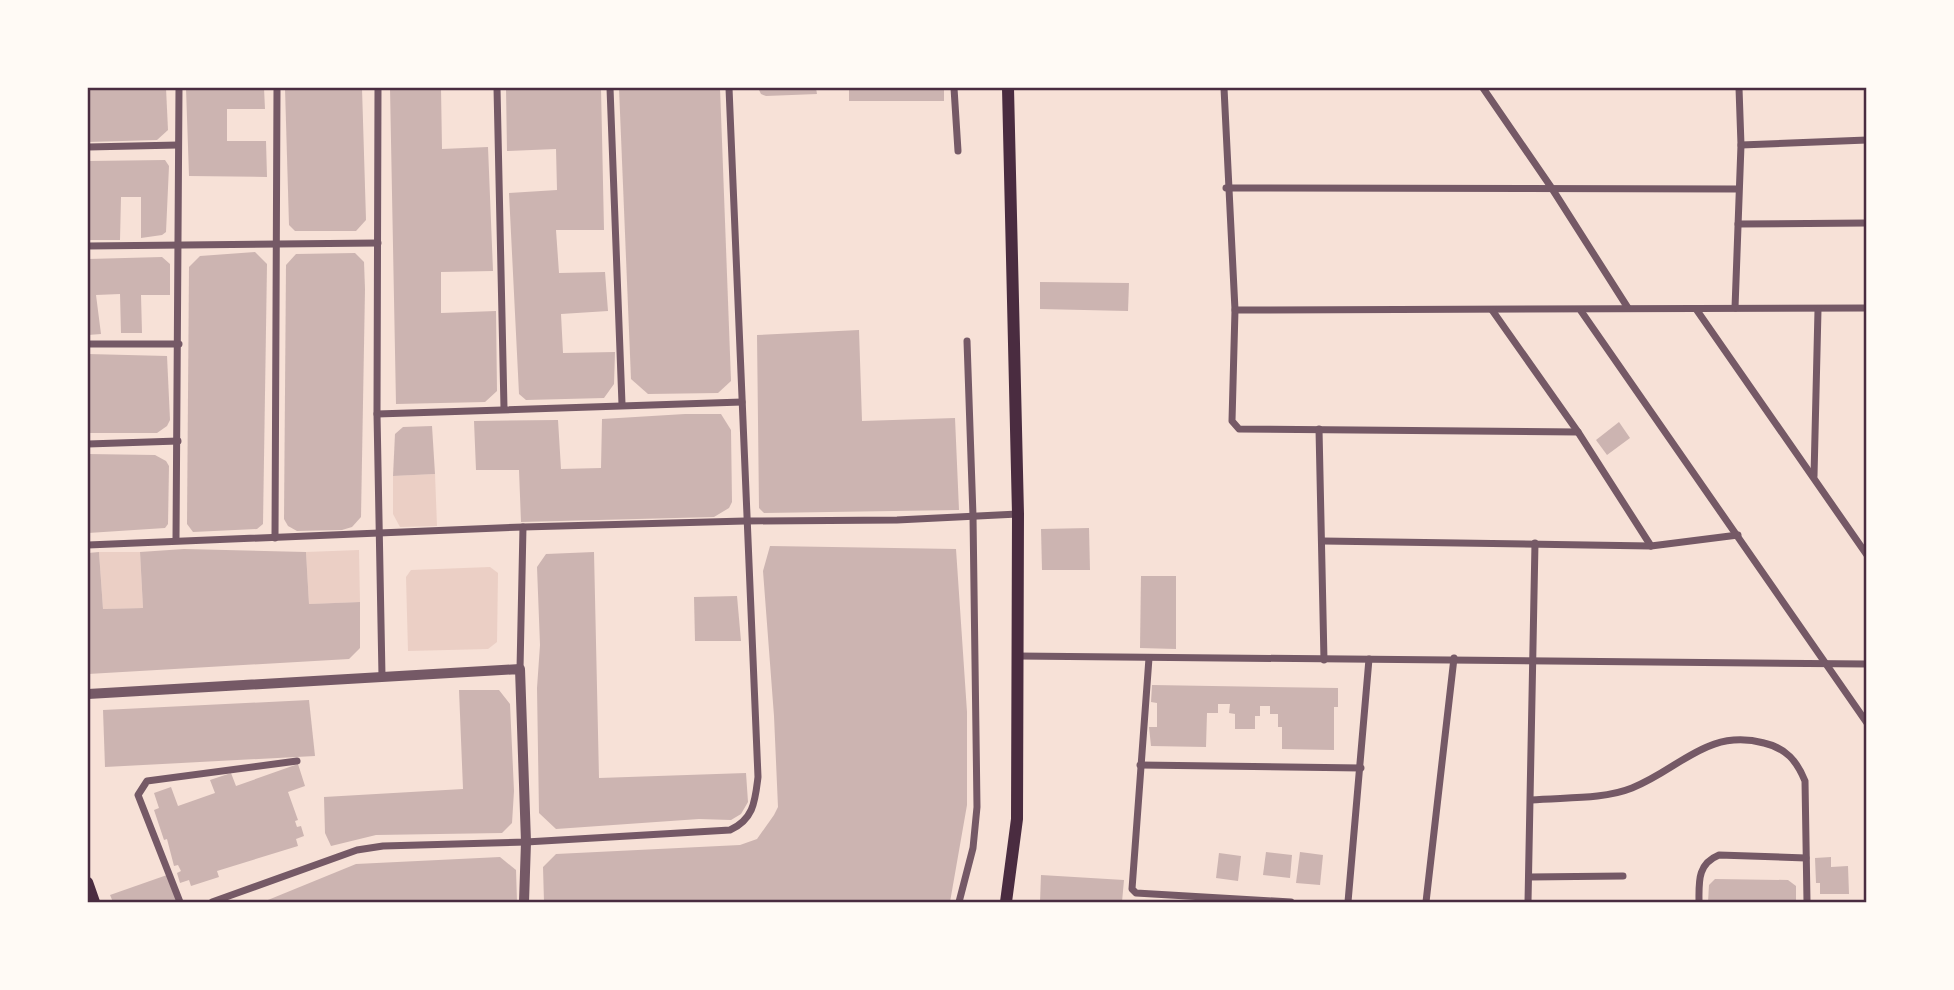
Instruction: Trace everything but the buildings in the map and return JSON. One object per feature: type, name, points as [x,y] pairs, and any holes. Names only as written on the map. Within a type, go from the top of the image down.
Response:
[{"type":"main road","points":[[1006,902],[1017,819],[1018,656],[1018,514],[1008,88]]},
{"type":"main road","points":[[88,882],[95,902]]},
{"type":"street","points":[[176,539],[179,88]]},
{"type":"street","points":[[275,538],[277,88]]},
{"type":"street","points":[[378,88],[377,414],[382,676]]},
{"type":"street","points":[[497,88],[504,408]]},
{"type":"street","points":[[610,88],[622,404]]},
{"type":"street","points":[[212,902],[357,850],[410,844],[526,842],[730,830],[746,820],[755,802],[758,777],[745,520],[729,88]]},
{"type":"street","points":[[954,88],[958,151]]},
{"type":"street","points":[[1224,88],[1226,188],[1235,310],[1232,421],[1239,429],[1578,432]]},
{"type":"street","points":[[1483,88],[1551,187],[1628,308]]},
{"type":"street","points":[[1735,308],[1741,145],[1739,88]]},
{"type":"street","points":[[1741,145],[1867,140]]},
{"type":"street","points":[[88,147],[178,145]]},
{"type":"street","points":[[1226,188],[1738,189]]},
{"type":"street","points":[[1738,224],[1867,223]]},
{"type":"street","points":[[88,246],[378,243]]},
{"type":"street","points":[[1235,310],[1867,308]]},
{"type":"street","points":[[1696,309],[1867,555]]},
{"type":"street","points":[[1492,310],[1578,432],[1651,546]]},
{"type":"street","points":[[1814,477],[1818,310]]},
{"type":"street","points":[[1581,311],[1867,723]]},
{"type":"street","points":[[959,902],[973,848],[977,807],[973,516],[967,341]]},
{"type":"street","points":[[88,344],[179,344]]},
{"type":"street","points":[[377,414],[742,402]]},
{"type":"street","points":[[1319,429],[1324,660]]},
{"type":"street","points":[[88,444],[178,440]]},
{"type":"street","points":[[88,545],[176,539],[275,538],[523,527],[745,520],[897,520],[1018,514]]},
{"type":"street","points":[[523,527],[520,669],[526,842],[524,902]]},
{"type":"street","points":[[1323,541],[1651,546],[1738,535]]},
{"type":"street","points":[[1528,902],[1535,543]]},
{"type":"street","points":[[1018,656],[1324,660],[1454,658],[1867,664]]},
{"type":"street","points":[[1149,658],[1140,765],[1134,891],[1290,902]]},
{"type":"street","points":[[1426,902],[1454,658]]},
{"type":"street","points":[[1349,902],[1369,659]]},
{"type":"street","points":[[88,694],[520,669]]},
{"type":"street","points":[[1531,800],[1623,790],[1716,741],[1747,738],[1778,746],[1798,764],[1805,781],[1807,902]]},
{"type":"street","points":[[180,902],[138,795],[147,781],[297,761]]},
{"type":"street","points":[[1140,765],[1361,768]]},
{"type":"street","points":[[1699,902],[1700,873],[1710,859],[1719,855],[1806,858]]},
{"type":"street","points":[[1530,877],[1623,876]]},
{"type":"shaded area","points":[[435,474],[437,526],[400,527],[393,514],[393,476]]},
{"type":"shaded area","points":[[359,550],[360,602],[309,604],[306,552]]},
{"type":"shaded area","points":[[99,552],[140,552],[143,608],[103,609]]},
{"type":"shaded area","points":[[490,567],[498,573],[497,642],[488,649],[408,651],[406,577],[411,570]]}]
